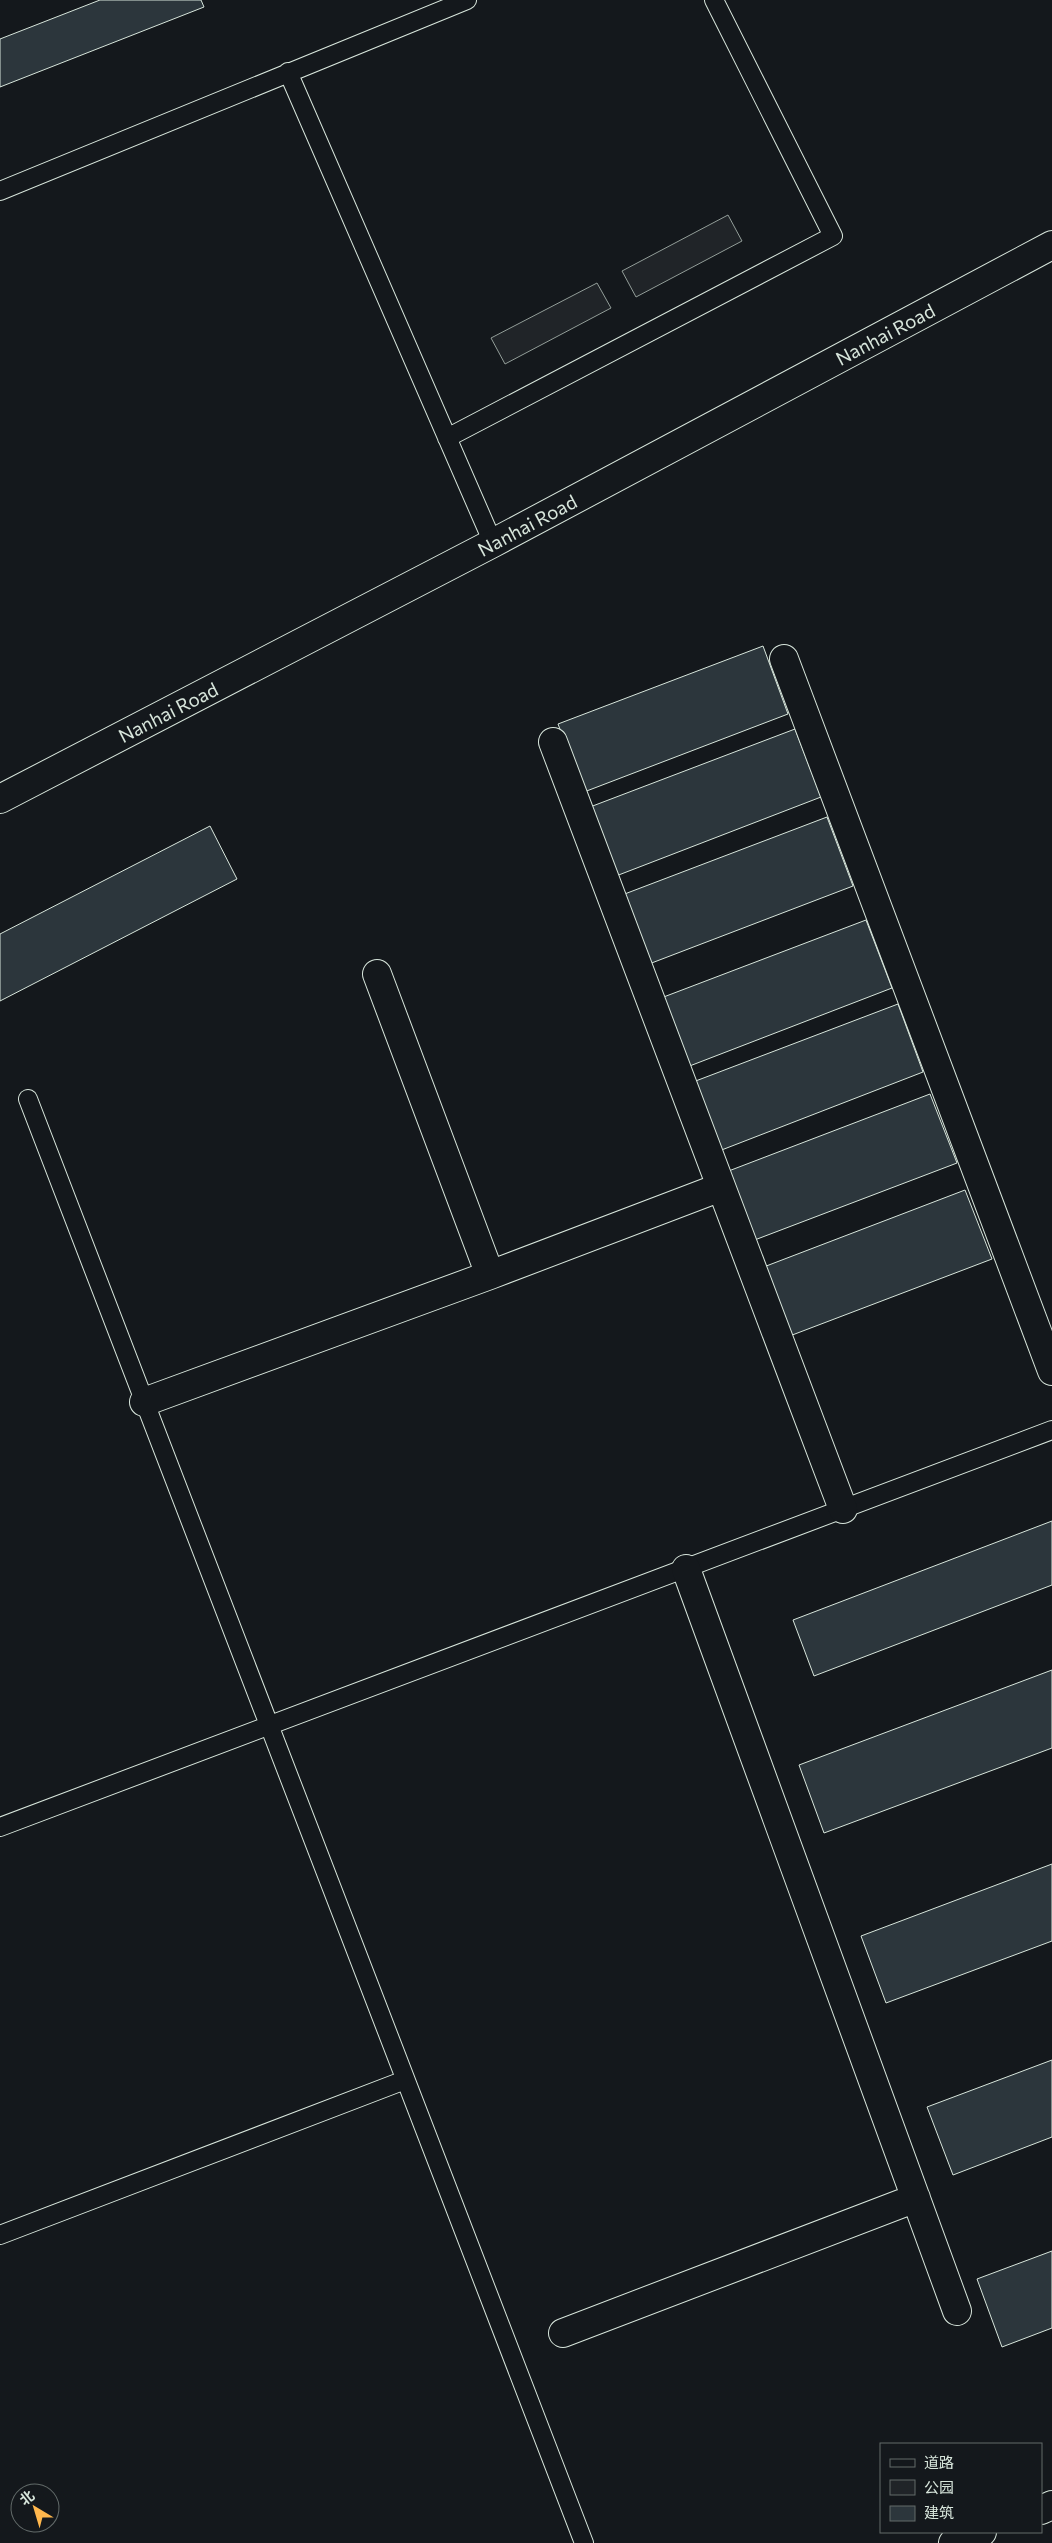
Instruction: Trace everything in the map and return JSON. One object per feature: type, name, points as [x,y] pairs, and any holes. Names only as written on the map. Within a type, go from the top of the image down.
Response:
[{"type":"street","name":"Nanhai Road","points":[[0,799],[493,543],[1052,245]]},
{"type":"street","points":[[784,659],[1052,1372]]},
{"type":"street","points":[[553,742],[843,1509]]},
{"type":"street","points":[[377,974],[490,1275]]},
{"type":"street","points":[[144,1402],[490,1275],[721,1187]]},
{"type":"street","points":[[686,1569],[957,2311]]},
{"type":"street","points":[[563,2333],[916,2198]]},
{"type":"street","points":[[953,2543],[979,2533]]},
{"type":"lane","points":[[0,190],[467,0]]},
{"type":"lane","points":[[447,438],[833,236],[714,0]]},
{"type":"lane","points":[[288,72],[493,543]]},
{"type":"lane","points":[[28,1099],[584,2543]]},
{"type":"lane","points":[[0,1827],[1052,1430]]},
{"type":"lane","points":[[0,2235],[406,2080]]},
{"type":"green space","points":[[728,215],[742,241],[636,297],[622,271]]},
{"type":"green space","points":[[597,283],[611,308],[505,364],[491,338]]},
{"type":"building","points":[[100,0],[201,0],[204,7],[0,87],[0,39]]},
{"type":"building","points":[[763,646],[788,714],[584,792],[558,724]]},
{"type":"building","points":[[795,729],[821,797],[616,876],[590,807]]},
{"type":"building","points":[[827,817],[853,886],[649,964],[622,895]]},
{"type":"building","points":[[210,826],[237,879],[0,1001],[0,934]]},
{"type":"building","points":[[866,920],[892,988],[687,1067],[661,998]]},
{"type":"building","points":[[898,1004],[923,1072],[719,1151],[693,1082]]},
{"type":"building","points":[[930,1094],[957,1163],[752,1241],[726,1172]]},
{"type":"building","points":[[965,1190],[992,1259],[787,1337],[761,1268]]},
{"type":"building","points":[[1052,1521],[1052,1585],[814,1676],[793,1620]]},
{"type":"building","points":[[1052,1670],[1052,1748],[824,1833],[799,1765]]},
{"type":"building","points":[[1052,1864],[1052,1941],[886,2003],[861,1936]]},
{"type":"building","points":[[1052,2060],[1052,2137],[953,2175],[927,2107]]},
{"type":"building","points":[[1052,2251],[1052,2328],[1002,2347],[977,2279]]}]
